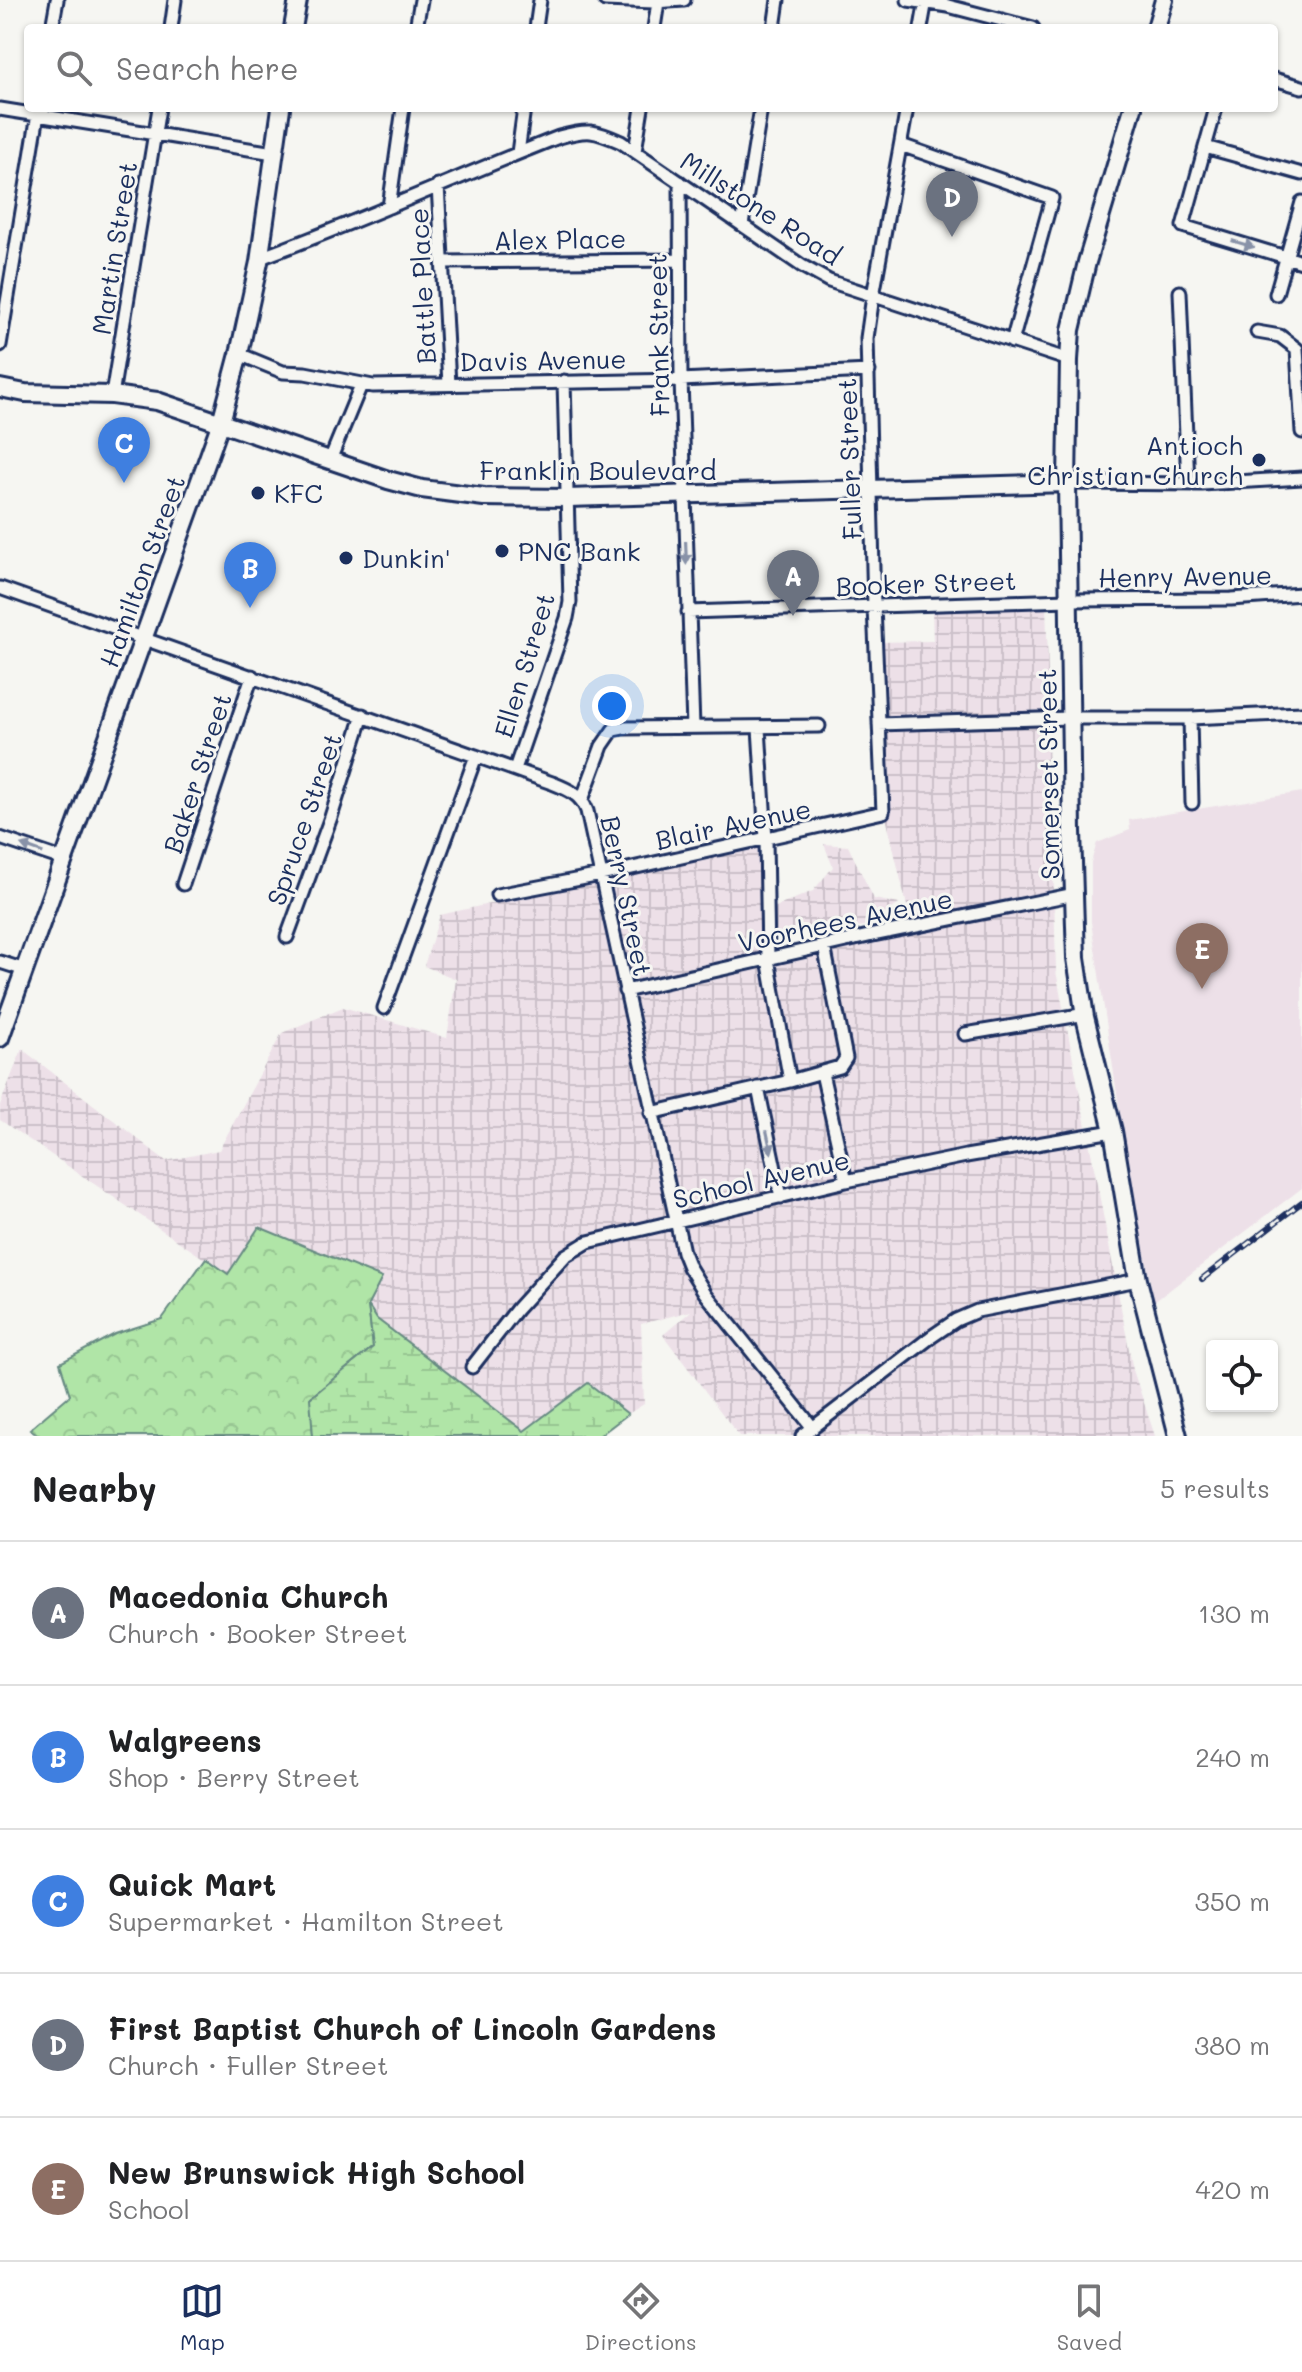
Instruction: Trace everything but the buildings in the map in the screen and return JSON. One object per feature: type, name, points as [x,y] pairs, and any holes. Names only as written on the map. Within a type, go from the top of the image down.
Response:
[{"type":"main road","points":[[294,24],[298,0]]},
{"type":"main road","points":[[1157,24],[1164,0]]},
{"type":"main road","name":"Hamilton Street","points":[[0,1038],[221,422],[260,258],[280,112]]},
{"type":"main road","name":"Somerset Street","points":[[1132,112],[1084,275],[1071,330],[1069,360],[1067,483],[1076,958],[1085,1017],[1113,1131],[1138,1280],[1178,1436]]},
{"type":"main road","name":"Franklin Boulevard","points":[[0,388],[25,393],[112,395],[157,401],[388,480],[422,489],[484,497],[568,498],[1067,483]]},
{"type":"street","points":[[53,24],[57,0]]},
{"type":"street","points":[[172,24],[175,0]]},
{"type":"street","points":[[417,24],[421,0]]},
{"type":"street","points":[[537,24],[540,0]]},
{"type":"street","points":[[605,0],[684,0]]},
{"type":"street","points":[[775,24],[778,0]]},
{"type":"street","points":[[908,0],[926,1],[1018,24]]},
{"type":"street","points":[[922,24],[926,1]]},
{"type":"street","points":[[655,24],[658,2]]},
{"type":"street","points":[[1278,80],[1302,87]]},
{"type":"street","points":[[0,109],[24,111]]},
{"type":"street","points":[[0,345],[39,112],[274,153]]},
{"type":"street","name":"Martin Street","points":[[112,395],[158,112]]},
{"type":"street","points":[[389,207],[402,112]]},
{"type":"street","points":[[518,153],[523,112]]},
{"type":"street","points":[[635,151],[641,112]]},
{"type":"street","points":[[742,225],[760,112]]},
{"type":"street","name":"Fuller Street","points":[[883,812],[867,338],[906,112]]},
{"type":"street","points":[[1215,112],[1183,226],[1302,262]]},
{"type":"street","name":"Millstone Road","points":[[260,258],[336,230],[518,153],[569,134],[596,131],[635,151],[802,266],[829,281],[1069,360]]},
{"type":"street","points":[[901,145],[1052,198],[1012,342]]},
{"type":"street","points":[[1205,147],[1302,174]]},
{"type":"street","name":"Frank Street","points":[[680,182],[681,380],[693,727]]},
{"type":"street","name":"Battle Place","points":[[438,185],[449,384]]},
{"type":"street","points":[[1276,294],[1302,202]]},
{"type":"street","name":"Alex Place","points":[[443,262],[679,260]]},
{"type":"street","points":[[1180,292],[1188,484]]},
{"type":"street","points":[[1257,332],[1280,336],[1297,349],[1302,432]]},
{"type":"street","name":"Davis Avenue","points":[[239,354],[283,372],[305,373],[361,385],[681,380],[869,371]]},
{"type":"street","name":"Ellen Street","points":[[515,769],[567,618],[571,581],[564,381]]},
{"type":"street","points":[[330,460],[361,385]]},
{"type":"street","points":[[1067,483],[1188,484],[1302,479]]},
{"type":"street","name":"Berry Street","points":[[0,588],[515,769],[572,792],[582,800],[587,811],[683,1252],[705,1293],[813,1428]]},
{"type":"street","name":"Henry Avenue","points":[[1069,600],[1231,599],[1302,594]]},
{"type":"street","name":"Booker Street","points":[[688,612],[1069,600]]},
{"type":"street","name":"Baker Street","points":[[183,884],[252,676]]},
{"type":"street","points":[[879,724],[1302,713]]},
{"type":"street","name":"Spruce Street","points":[[287,937],[331,817],[363,715]]},
{"type":"street","points":[[1190,718],[1192,803]]},
{"type":"street","points":[[582,800],[602,746],[613,730],[819,726]]},
{"type":"street","points":[[759,728],[766,839],[768,959],[790,1081]]},
{"type":"street","name":"Ellen Street","points":[[384,1008],[476,756]]},
{"type":"street","name":"Blair Avenue","points":[[497,895],[883,812]]},
{"type":"street","points":[[0,838],[65,860]]},
{"type":"street","name":"Voorhees Avenue","points":[[625,991],[1075,894]]},
{"type":"street","points":[[651,1113],[840,1067],[846,1058],[824,946]]},
{"type":"street","points":[[0,962],[25,970]]},
{"type":"street","points":[[965,1034],[1080,1015],[1085,1017]]},
{"type":"street","points":[[822,1073],[846,1181]]},
{"type":"street","points":[[758,1088],[781,1197]]},
{"type":"street","name":"School Avenue","points":[[472,1367],[517,1309],[565,1256],[588,1242],[846,1181],[966,1156],[1113,1131]]},
{"type":"street","points":[[802,1436],[956,1320],[977,1311],[1138,1280]]},
{"type":"shaded area","points":[[1046,603],[1056,971],[1133,1370],[1155,1436],[739,1436],[663,1335],[691,1311],[641,1324],[644,1404],[628,1414],[588,1383],[524,1431],[377,1319],[368,1305],[382,1278],[228,1275],[0,1120],[0,1105],[22,1049],[166,1161],[219,1150],[282,1033],[343,1007],[447,1038],[456,979],[424,966],[440,915],[765,842],[769,910],[813,891],[833,867],[824,844],[848,846],[874,899],[899,904],[868,926],[770,933],[771,957],[912,927],[884,809],[875,642],[933,641],[932,608]]},
{"type":"shaded area","points":[[1302,792],[1302,1188],[1154,1302],[1129,1173],[1091,922],[1091,862],[1097,843],[1130,830],[1129,820]]},
{"type":"green space","points":[[259,1227],[382,1278],[368,1305],[373,1347],[311,1397],[313,1436],[40,1436],[30,1429],[70,1395],[60,1363],[115,1334],[162,1319],[206,1258],[228,1274]]},
{"type":"green space","points":[[368,1305],[377,1319],[524,1431],[588,1383],[628,1414],[599,1436],[313,1436],[310,1398],[373,1347]]},
{"type":"railway","points":[[1202,1279],[1302,1202]]},
{"type":"place","name":"First Baptist Church of Lincoln Gardens","points":[[952,237]]},
{"type":"place","name":"Antioch Christian Church","points":[[1259,460]]},
{"type":"place","name":"Quick Mart","points":[[124,483]]},
{"type":"place","name":"KFC","points":[[258,493]]},
{"type":"place","name":"PNC Bank","points":[[502,551]]},
{"type":"place","name":"Dunkin'","points":[[346,558]]},
{"type":"place","name":"Walgreens","points":[[250,608]]},
{"type":"place","name":"Macedonia Church","points":[[793,616]]},
{"type":"place","name":"New Brunswick High School","points":[[1202,989]]}]
